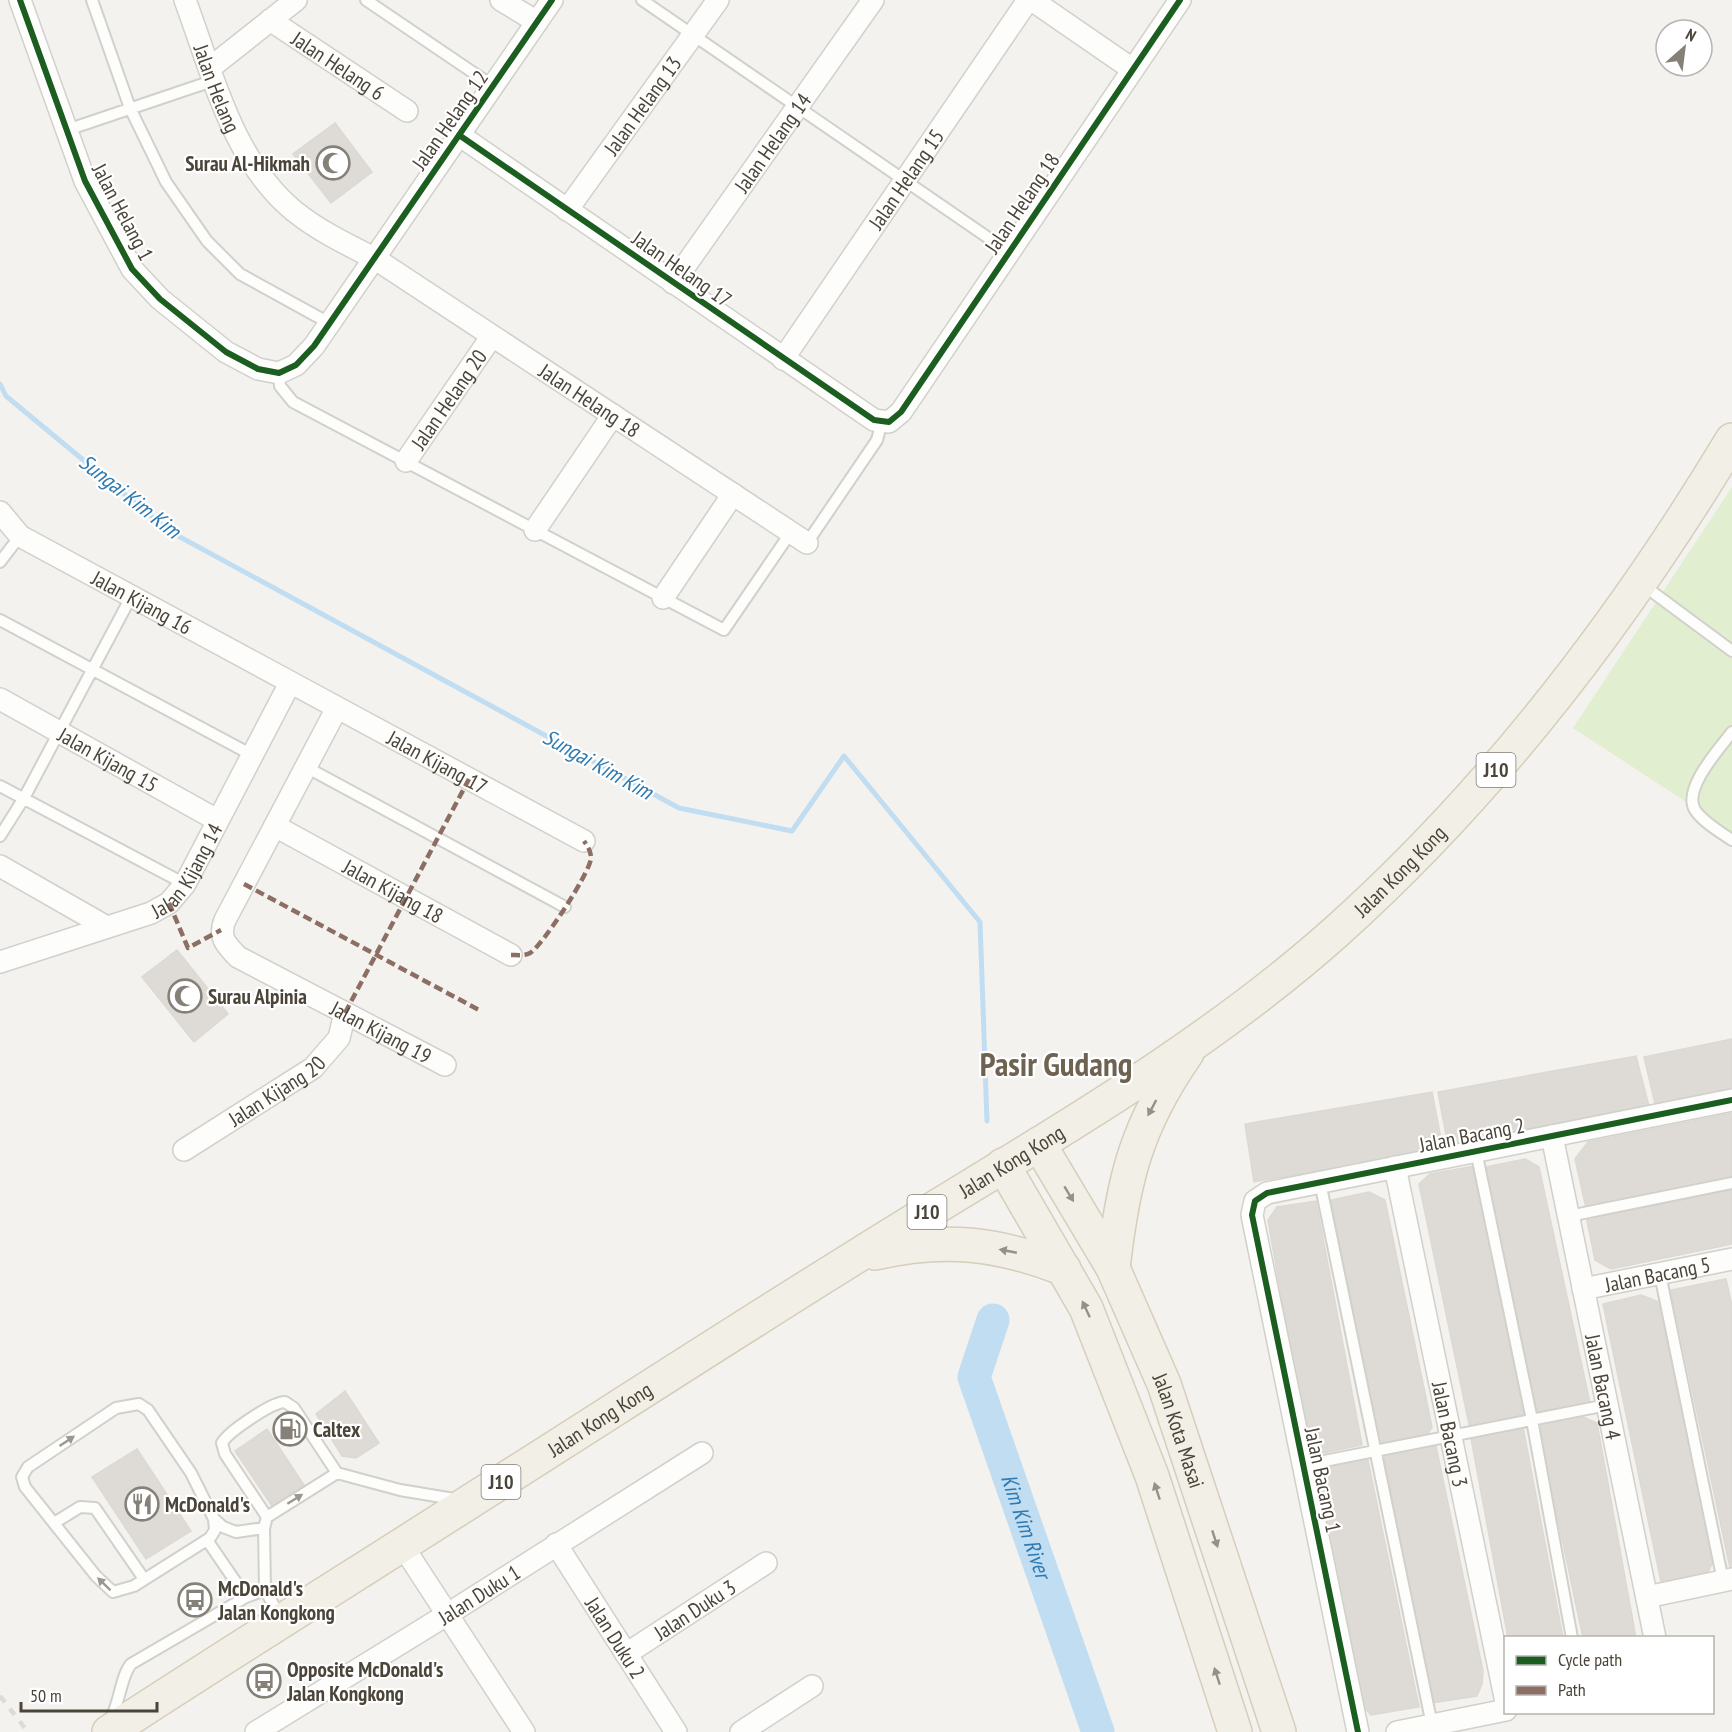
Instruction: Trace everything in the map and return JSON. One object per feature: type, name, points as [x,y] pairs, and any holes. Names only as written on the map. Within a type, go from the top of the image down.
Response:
[{"type":"main road","name":"Jalan Kong Kong","points":[[110,1732],[852,1259],[1039,1144],[1195,1041],[1334,934],[1429,843],[1523,740],[1640,583],[1732,440]]},
{"type":"main road","points":[[1113,1268],[1118,1225],[1136,1148],[1147,1117],[1195,1041]]},
{"type":"main road","name":"Jalan Kota Masai","points":[[1039,1144],[1113,1268],[1164,1384],[1280,1732]]},
{"type":"main road","name":"Jalan Kota Masai","points":[[1003,1165],[1086,1308],[1152,1476],[1235,1732]]},
{"type":"main road","points":[[852,1259],[915,1244],[942,1243],[1029,1255],[1064,1269]]},
{"type":"street","name":"Jalan Helang 1","points":[[20,0],[85,180],[132,269],[160,299],[226,351],[258,369],[279,373]]},
{"type":"street","name":"Jalan Helang","points":[[185,0],[232,127],[262,177],[292,210],[316,227],[374,258]]},
{"type":"street","points":[[212,74],[270,20],[296,0]]},
{"type":"street","points":[[501,0],[537,22]]},
{"type":"street","name":"Jalan Helang 12","points":[[279,373],[296,365],[329,323],[552,0]]},
{"type":"street","name":"Jalan Helang 13","points":[[567,210],[718,0]]},
{"type":"street","name":"Jalan Helang 14","points":[[673,283],[873,0]]},
{"type":"street","points":[[1030,0],[1132,69]]},
{"type":"street","name":"Jalan Helang 15","points":[[783,359],[1030,0]]},
{"type":"street","name":"Jalan Helang 18","points":[[885,421],[901,412],[1132,69],[1172,3]]},
{"type":"street","name":"Jalan Helang 6","points":[[270,20],[407,111]]},
{"type":"street","name":"Jalan Helang 17","points":[[459,135],[783,359],[874,420],[885,421]]},
{"type":"street","name":"Jalan Helang 18","points":[[374,258],[799,538]]},
{"type":"street","name":"Jalan Helang 20","points":[[406,461],[492,336]]},
{"type":"street","points":[[535,530],[613,415]]},
{"type":"street","points":[[663,598],[733,494]]},
{"type":"street","name":"Jalan Kijang 16","points":[[0,512],[20,536],[290,683]]},
{"type":"street","name":"Jalan Kijang 17","points":[[290,683],[584,841]]},
{"type":"street","name":"Jalan Kijang 14","points":[[0,962],[162,908],[169,903],[185,884],[290,683]]},
{"type":"street","name":"Jalan Kijang 15","points":[[0,699],[217,820]]},
{"type":"street","points":[[275,826],[337,708]]},
{"type":"street","name":"Jalan Kijang 19","points":[[275,826],[221,930],[225,944],[238,957],[445,1065]]},
{"type":"street","name":"Jalan Kijang 18","points":[[275,826],[512,955]]},
{"type":"street","points":[[3,870],[105,926]]},
{"type":"street","name":"Jalan Kijang 20","points":[[184,1150],[313,1068],[339,1038],[345,1013]]},
{"type":"street","name":"Jalan Bacang 2","points":[[1256,1234],[1252,1208],[1260,1196],[1732,1100]]},
{"type":"street","name":"Jalan Bacang 4","points":[[1552,1136],[1655,1636]]},
{"type":"street","name":"Jalan Bacang 3","points":[[1395,1167],[1504,1692]]},
{"type":"street","name":"Jalan Bacang 1","points":[[1256,1234],[1358,1732]]},
{"type":"street","name":"Jalan Bacang 5","points":[[1583,1288],[1732,1259]]},
{"type":"street","name":"Jalan Duku 1","points":[[256,1732],[702,1453]]},
{"type":"street","name":"Jalan Duku 2","points":[[556,1544],[676,1732]]},
{"type":"street","points":[[402,1545],[524,1732]]},
{"type":"street","name":"Jalan Duku 3","points":[[626,1654],[766,1563]]},
{"type":"street","points":[[1647,1597],[1728,1580]]},
{"type":"street","points":[[741,1732],[812,1686]]},
{"type":"street","points":[[1397,1732],[1504,1710]]},
{"type":"lane","points":[[92,0],[130,108],[166,182],[207,241],[240,274],[329,323]]},
{"type":"lane","points":[[366,0],[493,87]]},
{"type":"lane","points":[[642,0],[1009,252]]},
{"type":"lane","points":[[67,130],[130,108],[212,74]]},
{"type":"lane","points":[[279,373],[280,387],[293,402],[724,630],[877,440],[885,421]]},
{"type":"lane","points":[[0,562],[20,536]]},
{"type":"lane","points":[[1640,583],[1732,651]]},
{"type":"lane","points":[[0,836],[24,798],[131,597]]},
{"type":"lane","points":[[0,620],[252,755]]},
{"type":"lane","points":[[1732,732],[1700,775],[1692,795],[1694,809],[1702,818],[1732,840]]},
{"type":"lane","points":[[306,767],[565,907]]},
{"type":"lane","points":[[0,786],[185,884]]},
{"type":"lane","points":[[1476,1151],[1532,1420],[1572,1636]]},
{"type":"lane","points":[[1320,1182],[1432,1725]]},
{"type":"lane","points":[[1569,1216],[1732,1183]]},
{"type":"lane","points":[[1660,1274],[1728,1580]]},
{"type":"lane","points":[[283,1621],[265,1590],[265,1522],[225,1454],[222,1443],[228,1435],[275,1404],[285,1402],[294,1408],[337,1473],[400,1490],[470,1502]]},
{"type":"lane","points":[[134,1404],[148,1410],[191,1473],[214,1519],[215,1530],[207,1540],[144,1579],[122,1591],[109,1591],[54,1523],[25,1487],[22,1477],[24,1472],[116,1408],[134,1404]]},
{"type":"lane","points":[[1304,1465],[1607,1405]]},
{"type":"lane","points":[[214,1519],[223,1527],[236,1532],[265,1522],[337,1473]]},
{"type":"lane","points":[[54,1523],[80,1507],[95,1508],[144,1579]]},
{"type":"lane","points":[[207,1540],[246,1597]]},
{"type":"lane","points":[[104,1732],[120,1700],[124,1674],[131,1664],[246,1597],[265,1590]]},
{"type":"green space","points":[[1732,487],[1732,832],[1573,728]]},
{"type":"building","name":"Surau Al-Hikmah","points":[[335,123],[372,172],[331,203],[293,154]]},
{"type":"building","name":"Surau Alpinia","points":[[177,950],[228,1014],[194,1042],[142,977]]},
{"type":"building","points":[[1732,1039],[1732,1094],[1656,1108],[1644,1057]]},
{"type":"building","points":[[1636,1056],[1650,1110],[1448,1146],[1438,1092]]},
{"type":"building","points":[[1432,1092],[1443,1149],[1254,1182],[1245,1124]]},
{"type":"building","points":[[1732,1113],[1732,1180],[1586,1208],[1575,1159],[1588,1142]]},
{"type":"building","points":[[1525,1159],[1539,1167],[1590,1403],[1537,1413],[1485,1167]]},
{"type":"building","points":[[1474,1166],[1525,1416],[1470,1429],[1419,1184],[1430,1174]]},
{"type":"building","points":[[1732,1187],[1732,1244],[1611,1269],[1595,1260],[1586,1216]]},
{"type":"building","points":[[1369,1192],[1385,1200],[1432,1427],[1425,1439],[1380,1445],[1331,1200]]},
{"type":"building","points":[[1316,1201],[1362,1445],[1309,1456],[1268,1220],[1277,1207]]},
{"type":"building","points":[[1726,1279],[1732,1306],[1732,1568],[1730,1568],[1671,1290]]},
{"type":"building","points":[[1641,1295],[1659,1302],[1715,1559],[1707,1573],[1661,1582],[1603,1304]]},
{"type":"building","points":[[345,1391],[379,1443],[356,1458],[342,1456],[316,1414]]},
{"type":"building","points":[[1581,1416],[1597,1423],[1636,1636],[1583,1636],[1538,1425]]},
{"type":"building","points":[[1523,1427],[1563,1636],[1508,1636],[1471,1438]]},
{"type":"building","points":[[267,1429],[306,1488],[274,1509],[235,1451]]},
{"type":"building","points":[[1436,1446],[1483,1671],[1482,1684],[1477,1696],[1432,1703],[1384,1455]]},
{"type":"building","name":"McDonald's","points":[[137,1449],[191,1531],[146,1559],[92,1477]]},
{"type":"building","points":[[1367,1456],[1419,1707],[1371,1715],[1360,1703],[1314,1466]]},
{"type":"waterway","name":"Sungai Kim Kim","points":[[0,384],[6,396],[169,531],[679,808],[792,831],[844,756],[980,922],[987,1121]]},
{"type":"waterway","name":"Kim Kim River","points":[[993,1320],[974,1377],[1098,1732]]},
{"type":"railway","points":[[0,1696],[28,1732]]},
{"type":"marked path","points":[[345,1013],[469,779]]},
{"type":"marked path","points":[[511,955],[524,955],[536,948],[565,909],[589,866],[590,851],[584,841]]},
{"type":"marked path","points":[[244,884],[481,1011]]},
{"type":"marked path","points":[[169,903],[188,948],[221,930]]},
{"type":"cycle path","points":[[20,0],[85,181],[132,269],[160,299],[226,352],[258,369],[279,373],[296,365],[314,346],[552,0]]},
{"type":"cycle path","points":[[459,135],[874,420],[889,422],[901,412],[1180,0]]},
{"type":"cycle path","points":[[1358,1732],[1252,1215],[1255,1201],[1267,1193],[1732,1100]]},
{"type":"place","name":"Surau Al-Hikmah","points":[[333,163]]},
{"type":"place","name":"Surau Alpinia","points":[[185,996]]},
{"type":"place","name":"Caltex","points":[[290,1429]]},
{"type":"place","name":"McDonald's","points":[[142,1504]]},
{"type":"place","name":"McDonald's Jalan Kongkong","points":[[195,1600]]},
{"type":"place","name":"Opposite McDonald's Jalan Kongkong","points":[[264,1681]]},
{"type":"district","name":"Pasir Gudang","points":[[1056,1063]]}]
